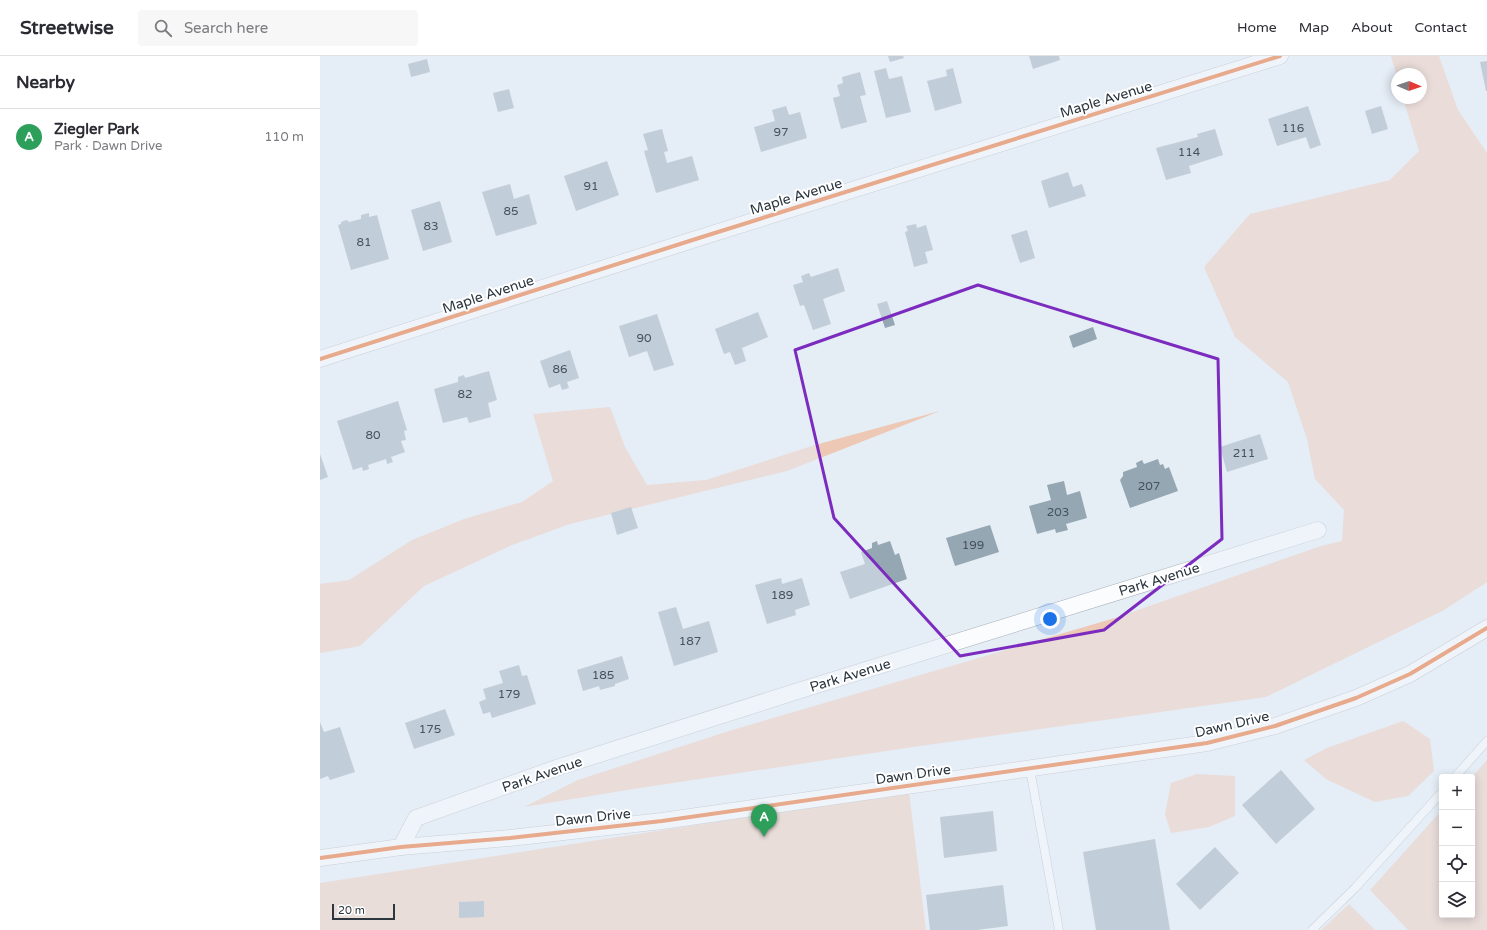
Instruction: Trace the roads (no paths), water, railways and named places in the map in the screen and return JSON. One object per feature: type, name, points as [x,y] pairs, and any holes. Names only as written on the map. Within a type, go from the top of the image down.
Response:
[{"type":"street","name":"Maple Avenue","points":[[320,359],[702,237],[1280,56]]},
{"type":"street","name":"Park Avenue","points":[[401,847],[416,818],[559,767],[1318,530]]},
{"type":"street","name":"Dawn Drive","points":[[320,858],[401,847],[510,838],[662,820],[1030,769],[1207,742],[1275,726],[1356,698],[1410,674],[1487,628]]},
{"type":"lane","points":[[1458,774],[1487,742]]},
{"type":"lane","points":[[1030,769],[1059,930]]},
{"type":"lane","points":[[1312,930],[1355,888],[1439,795]]},
{"type":"place","name":"Ziegler Park","points":[[764,837]]}]
